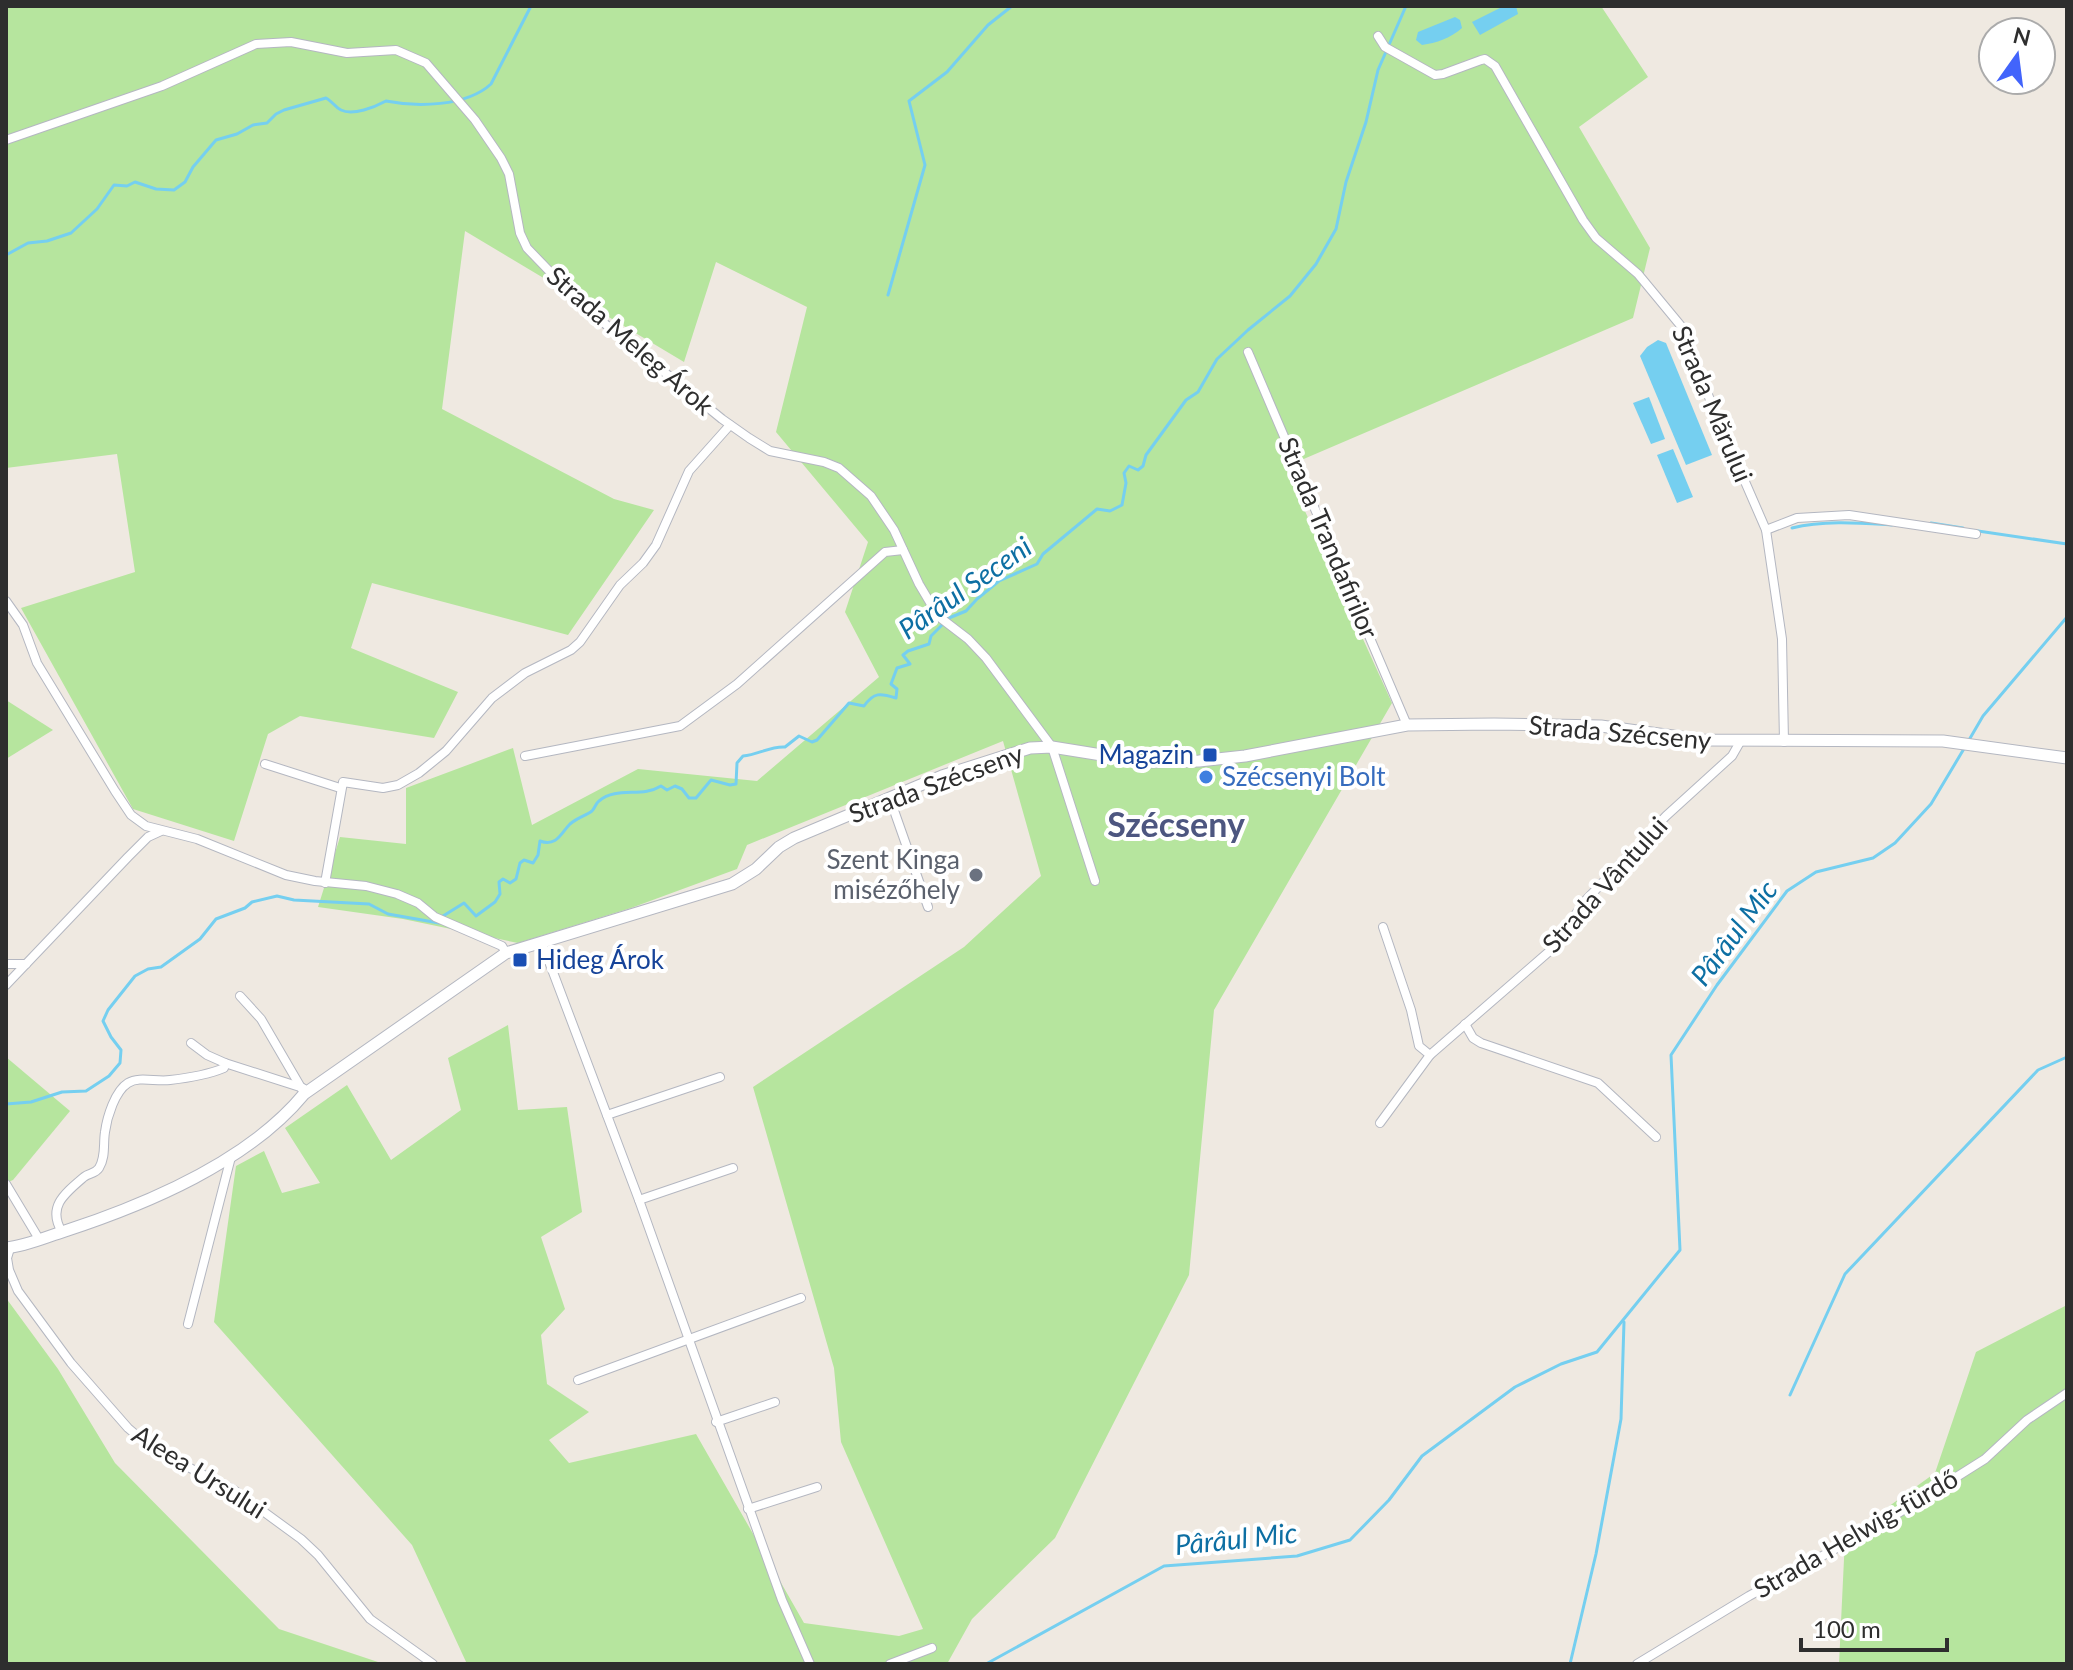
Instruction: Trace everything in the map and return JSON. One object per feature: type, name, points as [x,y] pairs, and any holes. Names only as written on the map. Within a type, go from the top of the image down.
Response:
[{"type":"street","name":"Strada Mărului","points":[[1378,36],[1387,48],[1435,75],[1481,60],[1495,66],[1583,220],[1596,238],[1638,274],[1681,326],[1766,530],[1782,639],[1784,742]]},
{"type":"street","name":"Strada Meleg Árok","points":[[6,140],[162,86],[256,44],[291,42],[342,53],[396,50],[426,63],[491,142],[509,174],[520,233],[534,256],[598,321],[730,425],[770,451],[792,458],[824,462],[849,475],[871,496],[928,600],[944,622],[968,639],[986,658],[1052,747],[1095,881]]},
{"type":"street","name":"Strada Trandafirilor","points":[[1248,352],[1407,725]]},
{"type":"street","points":[[325,883],[343,782],[383,788],[398,785],[419,773],[446,751],[492,698],[525,673],[571,650],[580,642],[620,585],[656,545],[689,471],[730,425]]},
{"type":"street","points":[[1766,530],[1797,518],[1849,515],[1976,534]]},
{"type":"street","points":[[525,756],[680,726],[737,684],[885,552],[903,550]]},
{"type":"street","points":[[6,601],[23,625],[37,663],[115,791],[131,815],[146,826],[197,839],[286,875],[325,883],[366,886],[397,894],[418,903],[441,919],[502,946],[506,953]]},
{"type":"street","name":"Strada Szécseny","points":[[8,1248],[110,1216],[176,1189],[231,1156],[289,1112],[303,1091],[506,953],[732,884],[756,869],[788,841],[942,776],[1019,750],[1052,747],[1145,762],[1199,761],[1245,756],[1407,725],[1601,726],[1740,742],[1943,741],[2067,758]]},
{"type":"street","name":"Strada Vântului","points":[[1380,1123],[1430,1055],[1552,949],[1584,902],[1666,816],[1732,756],[1740,742]]},
{"type":"street","points":[[265,764],[340,788]]},
{"type":"street","points":[[890,799],[928,907]]},
{"type":"street","points":[[6,985],[148,837],[161,831]]},
{"type":"street","points":[[1383,927],[1411,1010],[1419,1046],[1430,1055]]},
{"type":"street","points":[[542,943],[639,1200],[748,1509],[810,1664]]},
{"type":"street","points":[[6,964],[26,964]]},
{"type":"street","points":[[240,996],[261,1019],[303,1091]]},
{"type":"street","points":[[1465,1024],[1473,1038],[1481,1043],[1598,1083],[1656,1137]]},
{"type":"street","points":[[191,1043],[225,1063],[303,1091]]},
{"type":"street","points":[[62,1232],[54,1219],[54,1210],[86,1175],[99,1169],[105,1130],[124,1085],[137,1079],[195,1077],[224,1068],[225,1063]]},
{"type":"street","points":[[607,1115],[720,1077]]},
{"type":"street","points":[[188,1324],[231,1156]]},
{"type":"street","points":[[639,1200],[733,1168]]},
{"type":"street","points":[[6,1184],[39,1239]]},
{"type":"street","name":"Aleea Ursului","points":[[8,1248],[9,1270],[18,1291],[71,1363],[128,1428],[154,1450],[234,1490],[301,1539],[318,1555],[370,1619],[433,1664]]},
{"type":"street","points":[[578,1380],[801,1298]]},
{"type":"street","name":"Strada Helwig-fürdő","points":[[1637,1664],[1939,1488],[1985,1459],[2027,1420],[2067,1393]]},
{"type":"street","points":[[716,1422],[775,1402]]},
{"type":"street","points":[[748,1509],[817,1487]]},
{"type":"street","points":[[890,1664],[932,1648]]},
{"type":"green space","points":[[6,6],[1601,6],[1648,77],[1579,127],[1650,248],[1633,318],[1285,467],[1392,703],[1214,1010],[1189,1275],[1055,1538],[972,1619],[947,1664],[467,1664],[412,1545],[214,1322],[236,1166],[264,1151],[282,1193],[320,1183],[285,1128],[347,1085],[391,1160],[461,1110],[448,1058],[508,1025],[518,1110],[567,1107],[582,1212],[541,1237],[565,1309],[541,1335],[547,1384],[589,1412],[549,1440],[569,1463],[696,1434],[804,1623],[899,1636],[923,1629],[841,1442],[834,1368],[753,1087],[964,947],[1041,876],[1003,741],[747,845],[737,869],[631,908],[518,943],[403,919],[318,907],[340,837],[406,844],[406,788],[513,748],[532,825],[638,769],[757,781],[879,677],[845,612],[868,542],[776,432],[807,307],[716,262],[684,362],[465,231],[442,409],[614,499],[654,510],[568,635],[372,583],[351,648],[458,692],[434,738],[300,716],[268,734],[234,841],[133,809],[21,608],[135,572],[117,454],[6,468]]},
{"type":"green space","points":[[6,700],[53,730],[6,759]]},
{"type":"green space","points":[[6,1057],[70,1111],[13,1180],[6,1183]]},
{"type":"green space","points":[[6,1298],[58,1369],[115,1463],[279,1629],[384,1664],[6,1664]]},
{"type":"green space","points":[[2067,1305],[2067,1664],[1839,1664],[1845,1538],[1935,1473],[1976,1352]]},
{"type":"water","points":[[1504,6],[1516,6],[1518,14],[1480,35],[1472,22]]},
{"type":"water","points":[[1455,17],[1460,20],[1462,28],[1453,35],[1422,45],[1416,40],[1418,32]]},
{"type":"water","points":[[1658,340],[1666,343],[1712,455],[1686,465],[1640,356]]},
{"type":"water","points":[[1649,397],[1665,439],[1651,444],[1633,403]]},
{"type":"water","points":[[1673,449],[1693,497],[1677,503],[1657,455]]},
{"type":"waterway","points":[[6,255],[28,243],[71,233],[97,209],[114,185],[127,186],[135,182],[156,189],[174,190],[185,182],[193,167],[216,140],[253,125],[267,123],[284,110],[326,98],[341,110],[352,112],[386,101],[440,103],[481,92],[491,84],[531,6]]},
{"type":"waterway","points":[[888,295],[925,165],[909,101],[947,72],[988,25],[1012,6]]},
{"type":"waterway","name":"Pârâul Seceni","points":[[443,916],[464,903],[476,916],[495,902],[500,894],[499,882],[503,879],[510,883],[516,879],[520,863],[524,860],[533,863],[540,841],[555,841],[570,824],[592,811],[606,797],[661,786],[667,790],[675,786],[689,798],[696,798],[711,780],[736,784],[737,763],[743,756],[785,747],[799,736],[812,742],[817,740],[849,703],[864,706],[878,695],[896,698],[897,689],[891,684],[897,668],[910,664],[903,655],[929,644],[931,636],[949,618],[966,611],[999,581],[1037,564],[1043,554],[1097,509],[1110,511],[1122,505],[1126,483],[1124,473],[1129,466],[1138,470],[1143,466],[1146,455],[1186,400],[1198,392],[1217,359],[1290,296],[1316,264],[1336,229],[1378,70],[1406,6]]},
{"type":"waterway","points":[[1792,528],[1829,523],[1892,525]]},
{"type":"waterway","points":[[1931,523],[1963,528]]},
{"type":"waterway","points":[[1978,531],[2067,544]]},
{"type":"waterway","name":"Pârâul Mic","points":[[1969,740],[1983,716],[2067,617]]},
{"type":"waterway","name":"Pârâul Mic","points":[[986,1664],[1164,1566],[1297,1556],[1350,1540],[1389,1500],[1422,1456],[1515,1387],[1561,1364],[1597,1352],[1680,1250],[1671,1055],[1717,985],[1787,891],[1816,872],[1873,858],[1895,843],[1931,804],[1965,747]]},
{"type":"waterway","name":"Pârâul Seceni","points":[[6,1104],[31,1102],[62,1092],[86,1091],[109,1076],[120,1063],[121,1050],[103,1021],[135,976],[161,967],[200,939],[216,919],[245,908],[252,902],[277,896],[294,900],[369,904],[388,914],[439,923]]},
{"type":"waterway","points":[[1790,1395],[1845,1274],[2038,1070],[2067,1057]]},
{"type":"waterway","name":"Pârâul Mic","points":[[1570,1664],[1596,1554],[1621,1419],[1624,1322]]},
{"type":"place","name":"Magazin","points":[[1210,755]]},
{"type":"place","name":"Szécsenyi Bolt","points":[[1206,777]]},
{"type":"place","name":"Szent Kinga misézőhely","points":[[976,875]]},
{"type":"place","name":"Hideg Árok","points":[[520,960]]},
{"type":"district","name":"Szécseny","points":[[1176,825]]}]
